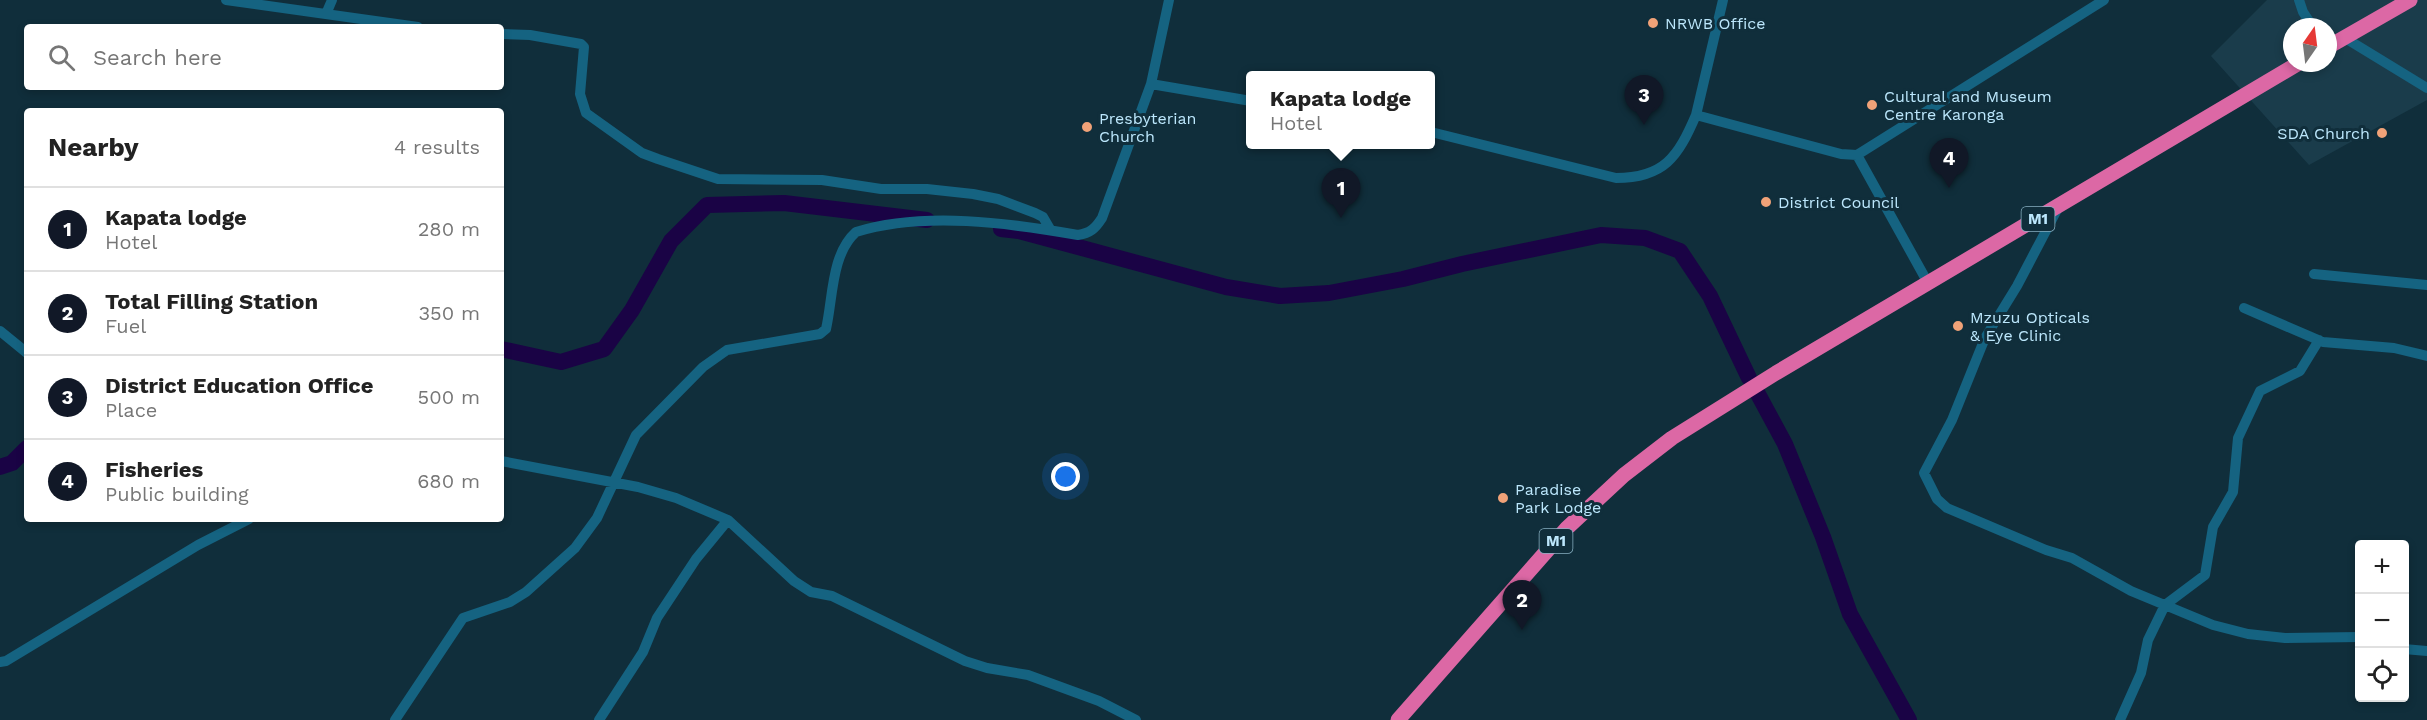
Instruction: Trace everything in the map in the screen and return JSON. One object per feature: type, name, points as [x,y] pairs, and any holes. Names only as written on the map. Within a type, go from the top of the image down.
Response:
[{"type":"highway","points":[[2337,42],[2410,0]]},
{"type":"highway","name":"M1","points":[[1398,720],[1567,528],[1640,463],[1672,438],[1776,373],[2284,72]]},
{"type":"street","points":[[226,0],[397,24]]},
{"type":"street","points":[[326,14],[332,0]]},
{"type":"street","points":[[395,720],[456,624],[470,614],[510,602],[567,555],[592,526],[612,481],[642,426],[716,356],[748,345],[820,334],[826,329],[841,257],[856,232],[910,223],[972,222],[1050,229],[1078,235],[1088,234],[1096,227],[1102,218],[1151,84],[1169,0]]},
{"type":"street","points":[[1435,133],[1616,178],[1638,178],[1655,173],[1667,164],[1689,132],[1696,115],[1723,0]]},
{"type":"street","points":[[1696,115],[1841,154],[1857,155],[2104,0]]},
{"type":"street","points":[[2299,0],[2307,18]]},
{"type":"street","points":[[504,34],[530,35],[580,44],[584,47],[585,59],[580,94],[586,113],[642,153],[658,159],[718,179],[822,180],[881,189],[927,189],[973,194],[1026,208],[1043,217],[1050,229]]},
{"type":"street","points":[[2345,38],[2427,88]]},
{"type":"street","points":[[1151,84],[1246,100]]},
{"type":"street","points":[[1857,155],[1928,283]]},
{"type":"street","points":[[2059,206],[2017,286],[1985,338],[1952,420],[1924,476],[1937,499],[1947,508],[2046,550],[2072,558],[2132,591],[2212,625],[2248,634],[2317,639],[2355,638]]},
{"type":"street","points":[[2314,274],[2427,285]]},
{"type":"street","points":[[2244,308],[2319,340],[2394,348],[2427,356]]},
{"type":"street","points":[[0,331],[24,351]]},
{"type":"street","points":[[2120,720],[2141,673],[2148,640],[2165,605],[2205,575],[2213,527],[2233,492],[2238,438],[2259,391],[2300,371],[2319,340]]},
{"type":"street","points":[[504,462],[612,481],[676,498],[728,520],[794,581],[811,592],[832,596],[955,657],[987,668],[1028,675],[1099,701],[1136,720]]},
{"type":"street","points":[[599,720],[643,652],[657,618],[696,559],[728,520]]},
{"type":"street","points":[[2,665],[198,545],[243,522]]},
{"type":"street","points":[[2409,649],[2427,651]]},
{"type":"shaded area","points":[[2267,0],[2427,0],[2427,100],[2309,165],[2211,56]]},
{"type":"waterway","points":[[504,350],[561,362],[604,349],[632,310],[671,241],[707,205],[784,203],[927,220]]},
{"type":"waterway","points":[[1001,229],[1019,231],[1226,287],[1280,296],[1329,293],[1403,279],[1462,264],[1601,235],[1645,238],[1680,251],[1710,296],[1749,378]]},
{"type":"waterway","points":[[1758,394],[1785,444],[1823,537],[1850,614],[1909,720]]},
{"type":"waterway","points":[[0,467],[12,463],[24,451]]},
{"type":"place","name":"NRWB Office","points":[[1653,23]]},
{"type":"place","name":"Cultural and Museum Centre Karonga","points":[[1872,105]]},
{"type":"place","name":"District Education Office","points":[[1644,125]]},
{"type":"place","name":"Presbyterian Church","points":[[1087,127]]},
{"type":"place","name":"SDA Church","points":[[2382,133]]},
{"type":"place","name":"Fisheries","points":[[1949,188]]},
{"type":"place","name":"District Council","points":[[1766,202]]},
{"type":"place","name":"Kapata lodge","points":[[1341,218]]},
{"type":"place","name":"Mzuzu Opticals & Eye Clinic","points":[[1958,326]]},
{"type":"place","name":"Paradise Park Lodge","points":[[1503,498]]},
{"type":"place","name":"Total Filling Station","points":[[1522,630]]}]
